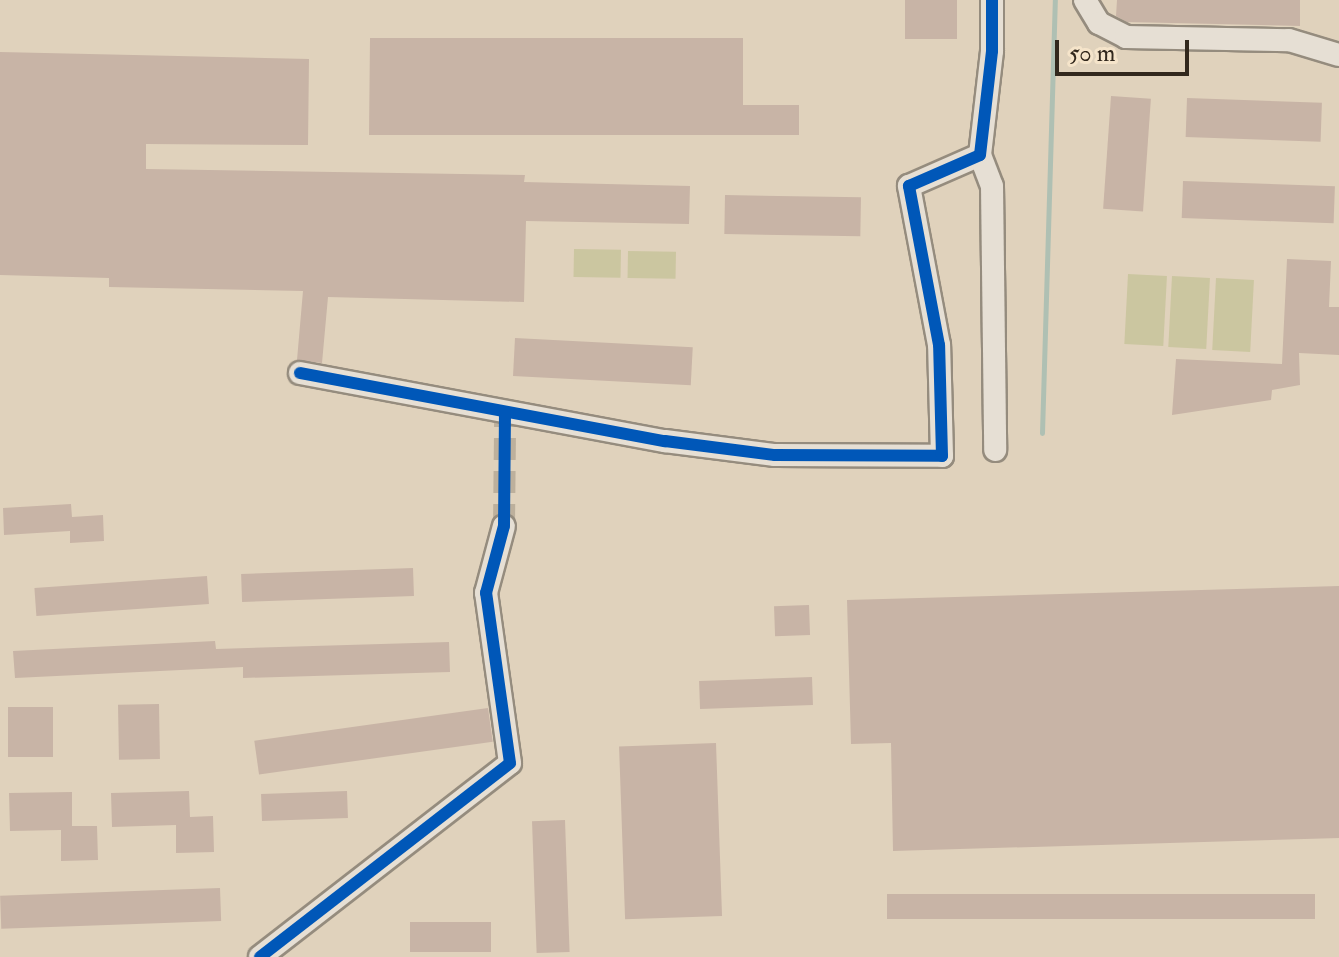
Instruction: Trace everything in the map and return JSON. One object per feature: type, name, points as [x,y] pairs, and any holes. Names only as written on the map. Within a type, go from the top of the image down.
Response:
[{"type":"street","points":[[992,0],[991,65],[980,155],[992,186],[995,450]]},
{"type":"street","points":[[1085,0],[1099,23],[1126,37],[1289,40],[1339,55]]},
{"type":"street","points":[[300,373],[505,417],[775,455],[942,456],[939,345],[909,186],[980,155]]},
{"type":"street","points":[[260,957],[510,763],[486,593],[504,526]]},
{"type":"shaded area","points":[[574,249],[621,250],[621,278],[574,277]]},
{"type":"shaded area","points":[[628,251],[676,252],[676,279],[628,278]]},
{"type":"shaded area","points":[[1128,274],[1167,276],[1163,346],[1124,344]]},
{"type":"shaded area","points":[[1172,276],[1210,278],[1206,349],[1168,347]]},
{"type":"shaded area","points":[[1216,278],[1254,280],[1250,352],[1212,350]]},
{"type":"building","points":[[905,0],[957,0],[957,39],[905,39]]},
{"type":"building","points":[[1117,0],[1300,0],[1300,26],[1127,22],[1116,16]]},
{"type":"building","points":[[370,38],[743,38],[743,105],[799,105],[799,135],[369,135]]},
{"type":"building","points":[[0,52],[309,59],[308,145],[146,144],[146,169],[525,175],[524,182],[690,186],[689,224],[526,221],[524,302],[328,297],[322,363],[297,360],[303,291],[109,287],[109,278],[0,275]]},
{"type":"building","points":[[1111,96],[1151,99],[1143,212],[1103,209]]},
{"type":"building","points":[[1187,98],[1322,103],[1321,142],[1186,137]]},
{"type":"building","points":[[1183,181],[1335,186],[1334,223],[1182,218]]},
{"type":"building","points":[[725,195],[861,197],[860,236],[724,234]]},
{"type":"building","points":[[1287,259],[1331,261],[1329,307],[1339,307],[1339,355],[1299,353],[1300,385],[1272,390],[1271,400],[1172,415],[1176,359],[1282,364]]},
{"type":"building","points":[[515,338],[693,347],[691,385],[513,376]]},
{"type":"building","points":[[71,504],[72,517],[103,515],[104,541],[70,543],[70,531],[4,535],[3,508]]},
{"type":"building","points":[[413,568],[414,596],[242,602],[241,574]]},
{"type":"building","points":[[207,576],[209,604],[36,616],[34,588]]},
{"type":"building","points":[[1339,586],[1339,838],[893,851],[891,743],[851,744],[847,600]]},
{"type":"building","points":[[809,605],[810,635],[775,636],[774,606]]},
{"type":"building","points":[[215,641],[216,649],[449,642],[450,672],[243,678],[243,667],[15,678],[13,651]]},
{"type":"building","points":[[812,677],[813,705],[700,709],[699,681]]},
{"type":"building","points":[[159,704],[160,759],[119,760],[118,705]]},
{"type":"building","points":[[8,707],[53,707],[53,757],[8,757]]},
{"type":"building","points":[[488,708],[493,742],[259,775],[254,741]]},
{"type":"building","points":[[716,743],[722,916],[625,919],[619,746]]},
{"type":"building","points":[[189,791],[190,817],[213,816],[214,852],[176,853],[176,825],[112,827],[111,793]]},
{"type":"building","points":[[347,791],[348,818],[262,821],[261,794]]},
{"type":"building","points":[[72,792],[72,826],[97,826],[98,860],[61,861],[61,830],[10,831],[9,793]]},
{"type":"building","points":[[565,820],[570,952],[537,953],[532,821]]},
{"type":"building","points":[[220,888],[221,921],[1,929],[0,896]]},
{"type":"building","points":[[887,894],[1315,894],[1315,919],[887,919]]},
{"type":"building","points":[[410,922],[491,922],[491,952],[410,952]]},
{"type":"waterway","points":[[1042,433],[1055,0]]},
{"type":"tunnel","points":[[504,526],[505,422]]},
{"type":"cycle path","points":[[300,373],[665,441],[775,455],[942,456],[939,345],[909,186],[980,155],[992,51],[992,0]]},
{"type":"cycle path","points":[[260,957],[510,763],[486,593],[504,526],[505,413]]}]
